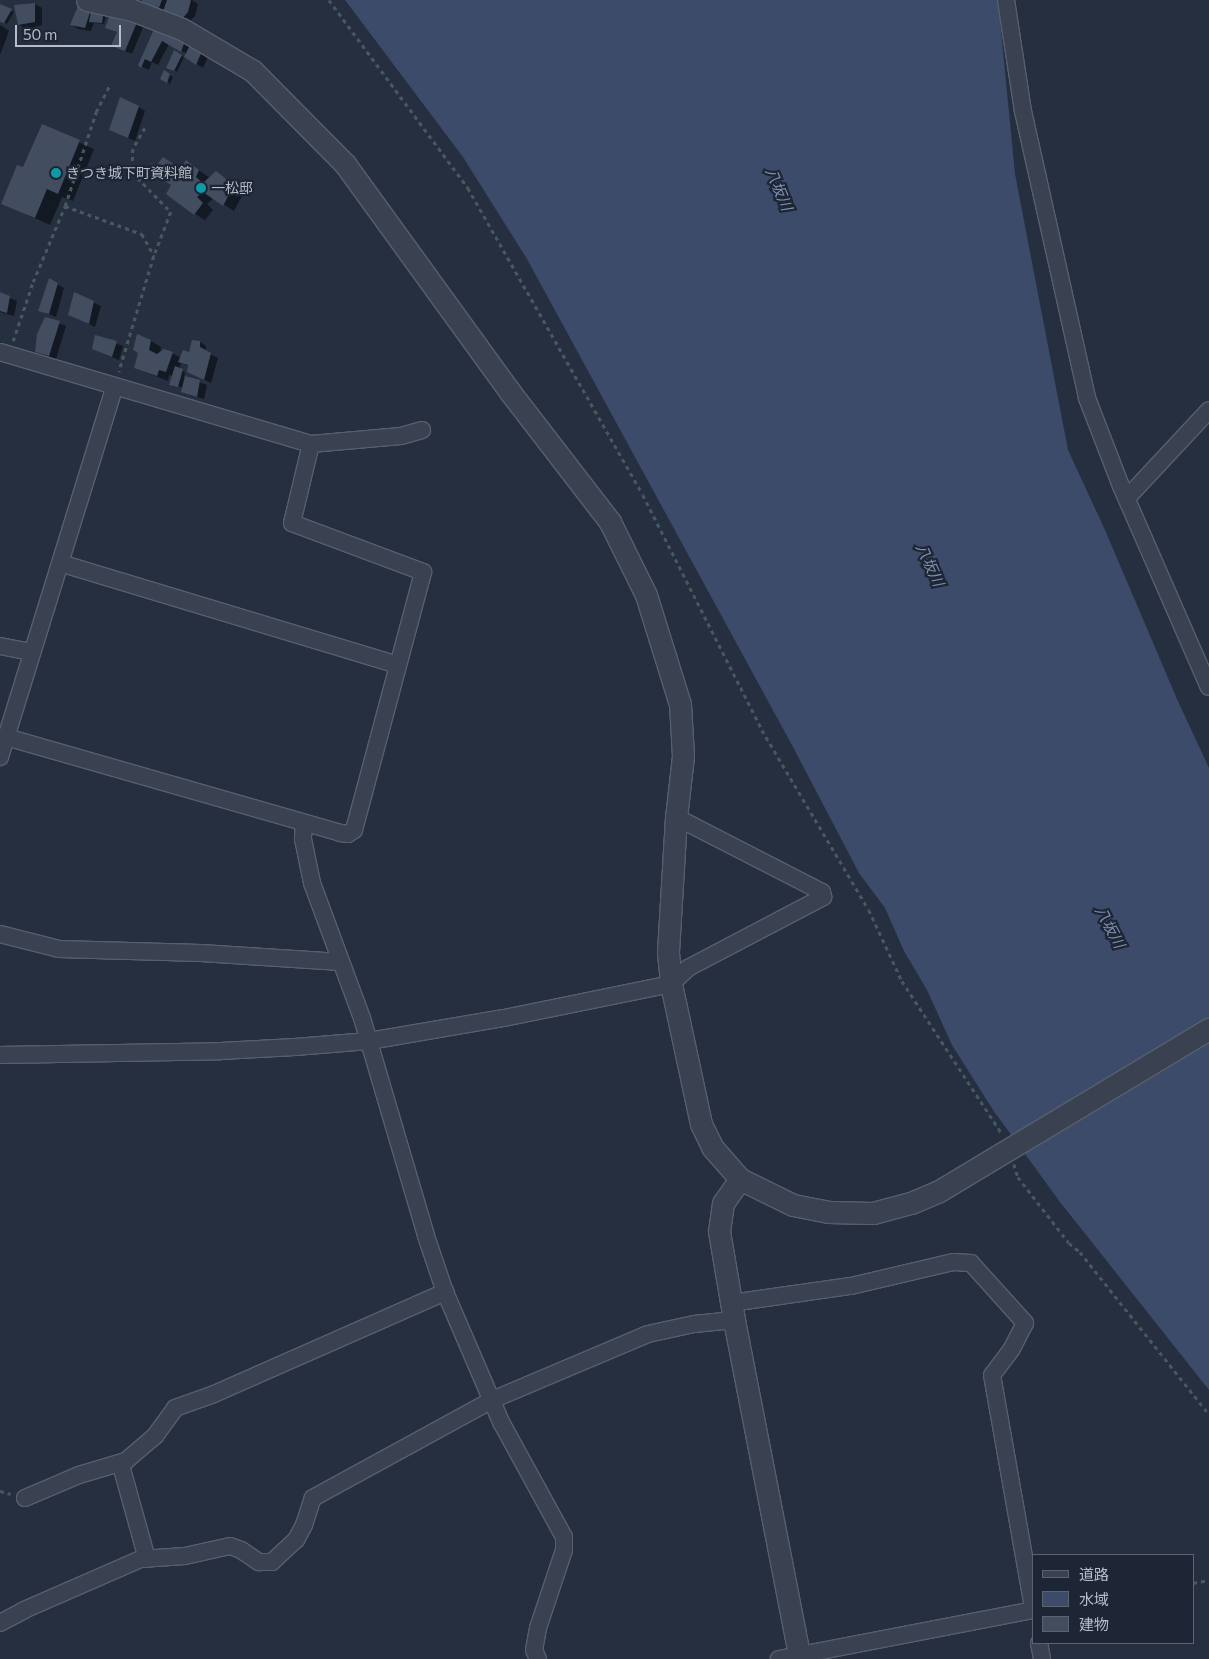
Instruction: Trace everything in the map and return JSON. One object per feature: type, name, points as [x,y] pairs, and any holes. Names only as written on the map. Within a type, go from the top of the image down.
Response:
[{"type":"street","points":[[86,0],[132,10],[182,29],[253,71],[345,164],[510,392],[610,522],[646,595],[680,704],[683,756],[676,817],[668,953],[671,984],[701,1124],[712,1147],[740,1178],[793,1205],[828,1212],[873,1212],[911,1204],[938,1192],[1209,1030]]},
{"type":"street","points":[[1006,0],[1023,111],[1087,398],[1127,498],[1209,687]]},
{"type":"street","points":[[4,353],[311,444],[401,436],[422,430]]},
{"type":"street","points":[[0,757],[115,386]]},
{"type":"street","points":[[1127,498],[1209,410]]},
{"type":"street","points":[[6,736],[340,833],[348,834],[354,830],[423,572],[292,523],[311,444]]},
{"type":"street","points":[[60,563],[398,665]]},
{"type":"street","points":[[0,646],[31,652]]},
{"type":"street","points":[[0,1055],[221,1051],[369,1041],[504,1018],[671,984],[688,968],[824,897],[822,892],[676,817]]},
{"type":"street","points":[[304,823],[304,839],[312,883],[358,1004],[426,1236],[445,1292],[502,1422],[564,1537],[564,1550],[538,1628],[534,1650],[538,1659]]},
{"type":"street","points":[[0,934],[37,944],[82,950],[201,953],[341,962]]},
{"type":"street","points":[[740,1178],[723,1203],[719,1230],[732,1311],[800,1657]]},
{"type":"street","points":[[0,1624],[24,1610],[141,1559],[185,1556],[230,1546],[241,1550],[259,1562],[272,1562],[296,1540],[304,1525],[313,1498],[492,1400],[648,1334],[694,1324],[732,1311],[953,1262],[971,1263],[1025,1324],[1011,1350],[992,1375],[1032,1603]]},
{"type":"street","points":[[147,1559],[121,1465],[155,1436],[175,1408],[214,1394],[445,1292]]},
{"type":"street","points":[[25,1498],[79,1476],[126,1461]]},
{"type":"street","points":[[779,1659],[800,1657],[1032,1609]]},
{"type":"street","points":[[1039,1644],[1042,1659]]},
{"type":"path","points":[[329,0],[468,188],[643,495],[762,730],[869,910],[906,987],[995,1120],[1009,1148],[1018,1177],[1069,1244],[1080,1252],[1209,1414]]},
{"type":"path","points":[[4,353],[65,206],[96,112],[110,85]]},
{"type":"path","points":[[115,386],[154,256],[172,212],[132,172],[133,150],[144,128]]},
{"type":"path","points":[[65,206],[142,234],[154,256]]},
{"type":"path","points":[[1194,1583],[1209,1580]]},
{"type":"water","name":"八坂川","points":[[345,0],[998,0],[1015,174],[1068,450],[1209,768],[1209,1390],[1060,1202],[993,1110],[952,1045],[927,990],[904,951],[885,908],[859,873],[793,747],[527,259],[463,157]]},
{"type":"building","points":[[142,0],[162,0],[158,10],[141,4]]},
{"type":"building","points":[[167,0],[191,0],[188,12],[182,19],[162,14]]},
{"type":"building","points":[[35,3],[35,22],[18,25],[14,5]]},
{"type":"building","points":[[0,4],[12,9],[4,23],[0,22]]},
{"type":"building","points":[[78,6],[92,6],[85,28],[70,25]]},
{"type":"building","points":[[92,6],[104,10],[102,23],[89,22]]},
{"type":"building","points":[[112,9],[138,20],[125,51],[111,46],[117,32],[105,28]]},
{"type":"building","points":[[156,25],[185,41],[181,52],[162,41],[151,62],[145,59],[141,68],[138,65]]},
{"type":"building","points":[[191,43],[203,49],[196,65],[184,57]]},
{"type":"building","points":[[174,50],[182,55],[174,71],[166,68]]},
{"type":"building","points":[[164,70],[170,74],[167,83],[160,79]]},
{"type":"building","points":[[120,97],[139,106],[128,138],[109,130]]},
{"type":"building","points":[[42,124],[80,140],[58,194],[47,189],[35,218],[1,204],[17,165],[23,167]]},
{"type":"building","name":"一松邸","points":[[163,157],[180,168],[186,160],[199,170],[196,177],[203,183],[216,171],[234,185],[223,206],[203,192],[197,197],[203,203],[194,215],[166,194],[171,185],[148,171],[151,163],[156,166]]},
{"type":"building","points":[[49,278],[58,283],[49,314],[38,311]]},
{"type":"building","points":[[0,292],[10,296],[7,313],[0,311]]},
{"type":"building","points":[[74,292],[94,301],[89,324],[68,315]]},
{"type":"building","points":[[45,317],[60,321],[49,356],[35,352],[37,334]]},
{"type":"building","points":[[137,334],[151,340],[149,350],[157,354],[164,349],[173,352],[166,372],[159,370],[157,376],[134,368],[138,353],[133,350]]},
{"type":"building","points":[[95,335],[117,341],[112,357],[92,349]]},
{"type":"building","points":[[192,340],[200,341],[200,347],[211,353],[204,380],[187,372],[188,365],[178,362],[183,350],[189,352]]},
{"type":"building","points":[[175,366],[183,369],[178,387],[169,385]]},
{"type":"building","points":[[185,376],[200,380],[197,397],[181,392]]},
{"type":"place","name":"きつき城下町資料館","points":[[56,173]]},
{"type":"place","name":"一松邸","points":[[201,188]]}]
